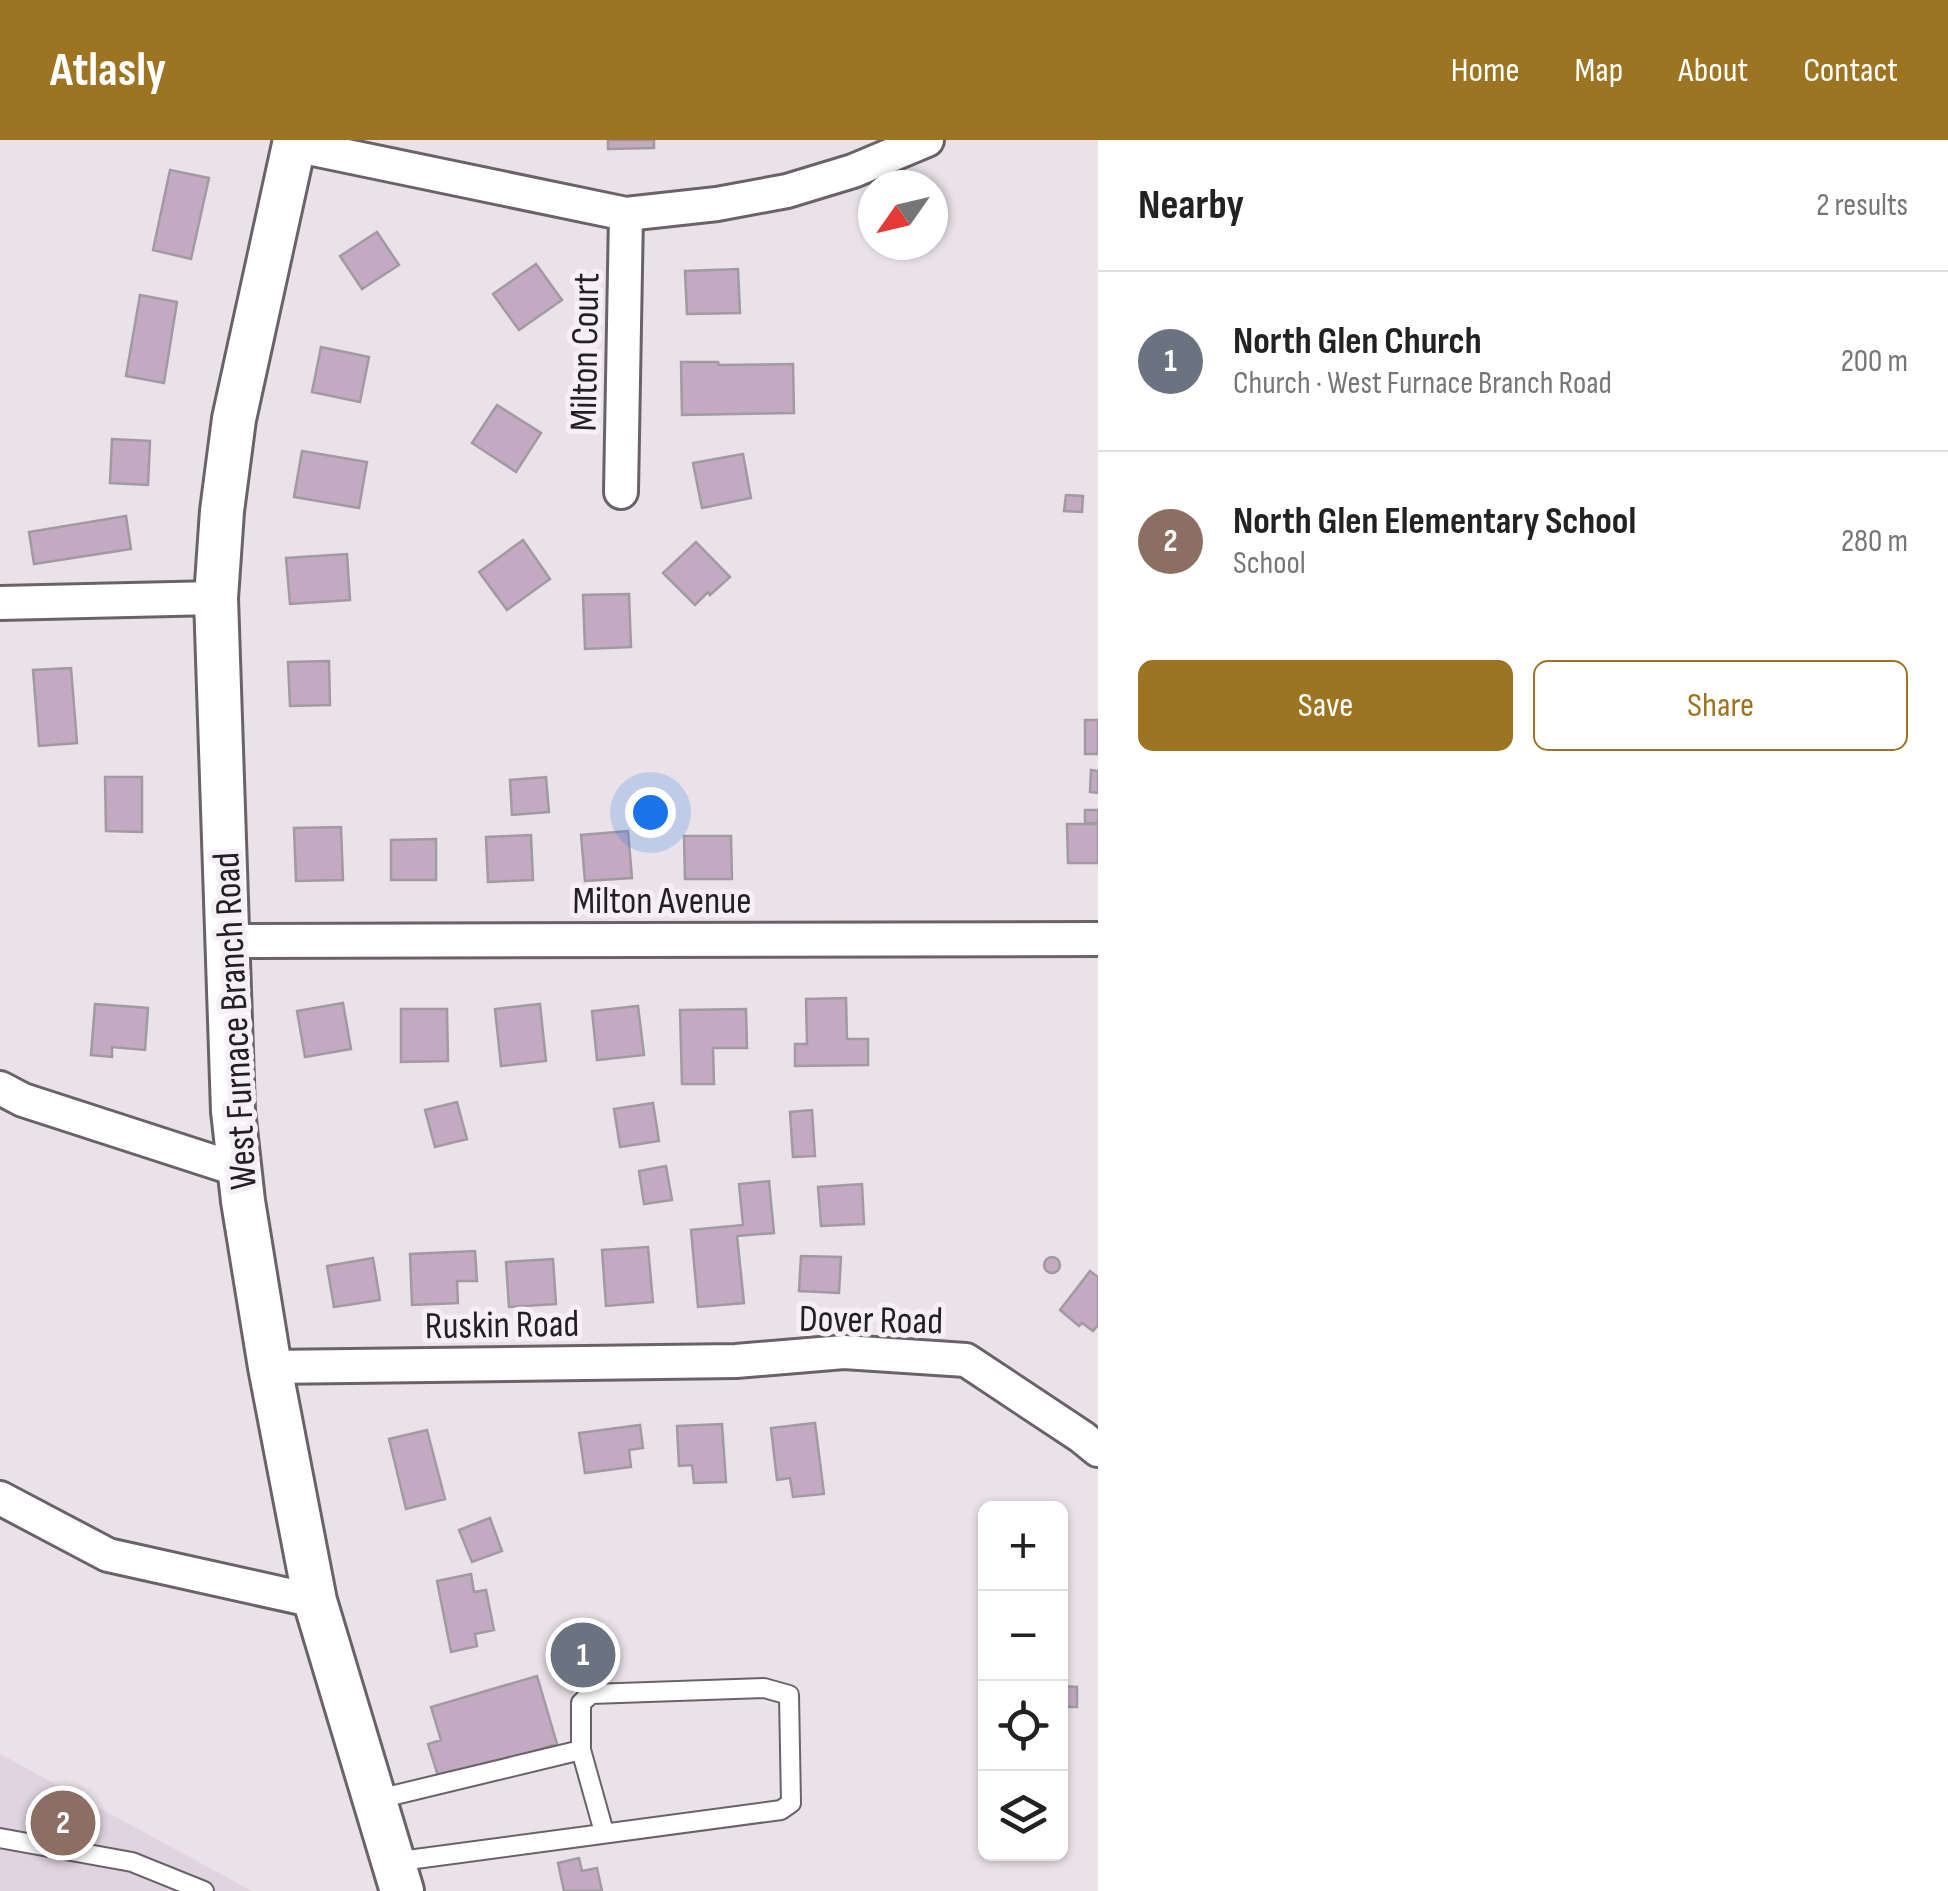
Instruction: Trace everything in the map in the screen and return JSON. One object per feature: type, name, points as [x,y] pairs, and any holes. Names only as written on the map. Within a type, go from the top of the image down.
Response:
[{"type":"street","points":[[294,143],[626,214],[787,191],[853,171],[927,140]]},
{"type":"street","name":"West Furnace Branch Road","points":[[294,143],[234,419],[216,598],[233,1111],[270,1367],[316,1602],[398,1876]]},
{"type":"street","name":"Milton Court","points":[[621,492],[626,214]]},
{"type":"street","points":[[0,603],[216,598]]},
{"type":"street","name":"Milton Avenue","points":[[226,941],[1098,939]]},
{"type":"street","points":[[0,1088],[23,1100],[240,1170]]},
{"type":"street","name":"Dover Road","points":[[736,1361],[844,1352],[966,1360],[1098,1450]]},
{"type":"street","name":"Ruskin Road","points":[[270,1367],[736,1361]]},
{"type":"street","points":[[0,1498],[108,1555],[316,1602]]},
{"type":"lane","points":[[398,1876],[604,1832],[781,1810],[791,1803],[788,1695],[764,1688],[591,1694],[581,1703],[581,1750],[604,1832]]},
{"type":"lane","points":[[374,1800],[581,1750]]},
{"type":"lane","points":[[0,1838],[132,1862],[204,1891]]},
{"type":"shaded area","points":[[0,1754],[252,1891],[0,1891]]},
{"type":"building","points":[[608,140],[654,140],[654,148],[608,149]]},
{"type":"building","points":[[170,170],[209,178],[191,259],[153,250]]},
{"type":"building","points":[[377,232],[399,265],[362,289],[340,256]]},
{"type":"building","points":[[536,264],[562,300],[519,330],[493,294]]},
{"type":"building","points":[[738,269],[740,313],[687,314],[685,271]]},
{"type":"building","points":[[140,295],[177,302],[164,383],[126,376]]},
{"type":"building","points":[[321,347],[369,357],[360,402],[312,392]]},
{"type":"building","points":[[681,362],[793,364],[794,413],[682,415]]},
{"type":"building","points":[[497,405],[541,433],[516,472],[472,443]]},
{"type":"building","points":[[112,439],[150,441],[148,485],[110,483]]},
{"type":"building","points":[[302,451],[367,462],[359,508],[294,497]]},
{"type":"building","points":[[743,454],[751,498],[702,508],[693,463]]},
{"type":"building","points":[[1066,495],[1083,496],[1082,512],[1064,511]]},
{"type":"building","points":[[126,516],[131,549],[34,564],[29,532]]},
{"type":"building","points":[[523,540],[550,579],[507,610],[479,572]]},
{"type":"building","points":[[696,542],[730,577],[695,605],[663,573]]},
{"type":"building","points":[[347,554],[350,600],[290,604],[286,558]]},
{"type":"building","points":[[629,594],[631,647],[585,649],[583,595]]},
{"type":"building","points":[[329,661],[330,705],[290,706],[288,662]]},
{"type":"building","points":[[71,668],[77,743],[39,746],[33,670]]},
{"type":"building","points":[[1085,720],[1098,720],[1098,754],[1085,754]]},
{"type":"building","points":[[1091,770],[1098,771],[1098,793],[1090,792]]},
{"type":"building","points":[[105,777],[142,777],[142,832],[106,831]]},
{"type":"building","points":[[546,777],[549,812],[512,815],[510,780]]},
{"type":"building","points":[[1085,810],[1098,810],[1098,823],[1085,823]]},
{"type":"building","points":[[1067,824],[1098,824],[1098,863],[1068,863]]},
{"type":"building","points":[[341,827],[343,880],[296,881],[294,828]]},
{"type":"building","points":[[628,831],[632,878],[585,881],[581,835]]},
{"type":"building","points":[[531,835],[533,880],[488,882],[486,837]]},
{"type":"building","points":[[684,836],[731,836],[732,879],[685,879]]},
{"type":"building","points":[[436,839],[436,880],[391,880],[391,840]]},
{"type":"building","points":[[846,998],[847,1039],[868,1039],[868,1065],[795,1066],[795,1044],[807,1044],[806,999]]},
{"type":"building","points":[[343,1003],[351,1049],[305,1057],[297,1011]]},
{"type":"building","points":[[95,1004],[148,1008],[145,1050],[112,1047],[112,1057],[91,1055]]},
{"type":"building","points":[[540,1004],[546,1061],[501,1066],[495,1009]]},
{"type":"building","points":[[638,1006],[644,1055],[597,1060],[592,1011]]},
{"type":"building","points":[[401,1009],[447,1009],[448,1061],[401,1062]]},
{"type":"building","points":[[746,1009],[747,1048],[713,1048],[714,1084],[682,1084],[680,1010]]},
{"type":"building","points":[[457,1102],[467,1139],[435,1147],[425,1110]]},
{"type":"building","points":[[653,1103],[659,1141],[620,1147],[614,1109]]},
{"type":"building","points":[[812,1110],[815,1156],[793,1157],[790,1112]]},
{"type":"building","points":[[666,1166],[672,1200],[644,1204],[639,1171]]},
{"type":"building","points":[[769,1181],[774,1233],[737,1236],[744,1303],[698,1307],[691,1230],[743,1225],[739,1184]]},
{"type":"building","points":[[862,1184],[864,1224],[821,1226],[818,1187]]},
{"type":"building","points":[[648,1247],[653,1302],[606,1306],[602,1250]]},
{"type":"building","points":[[475,1251],[477,1281],[457,1281],[458,1303],[412,1305],[410,1254]]},
{"type":"building","points":[[801,1256],[841,1257],[839,1293],[799,1291]]},
{"type":"building","points":[[1052,1257],[1060,1265],[1052,1273],[1044,1265]]},
{"type":"building","points":[[373,1258],[380,1300],[334,1307],[327,1266]]},
{"type":"building","points":[[553,1259],[556,1304],[509,1307],[506,1262]]},
{"type":"building","points":[[1090,1271],[1098,1277],[1098,1325],[1093,1331],[1082,1323],[1079,1326],[1060,1310]]},
{"type":"building","points":[[815,1423],[824,1494],[793,1497],[790,1478],[777,1480],[771,1428]]},
{"type":"building","points":[[722,1424],[726,1482],[694,1483],[692,1465],[679,1466],[677,1426]]},
{"type":"building","points":[[640,1425],[643,1448],[629,1450],[631,1467],[585,1473],[579,1433]]},
{"type":"building","points":[[427,1430],[445,1499],[406,1509],[389,1439]]},
{"type":"building","points":[[490,1518],[502,1551],[472,1562],[459,1530]]},
{"type":"building","points":[[471,1574],[474,1592],[486,1590],[494,1630],[475,1634],[477,1646],[451,1652],[437,1581]]},
{"type":"building","points":[[537,1676],[557,1744],[439,1779],[428,1744],[441,1740],[431,1707]]},
{"type":"building","points":[[1068,1686],[1077,1687],[1077,1707],[1068,1707]]},
{"type":"building","points":[[579,1858],[582,1871],[597,1868],[602,1891],[564,1891],[558,1863]]},
{"type":"place","name":"North Glen Church","points":[[583,1655]]},
{"type":"place","name":"North Glen Elementary School","points":[[63,1823]]}]
